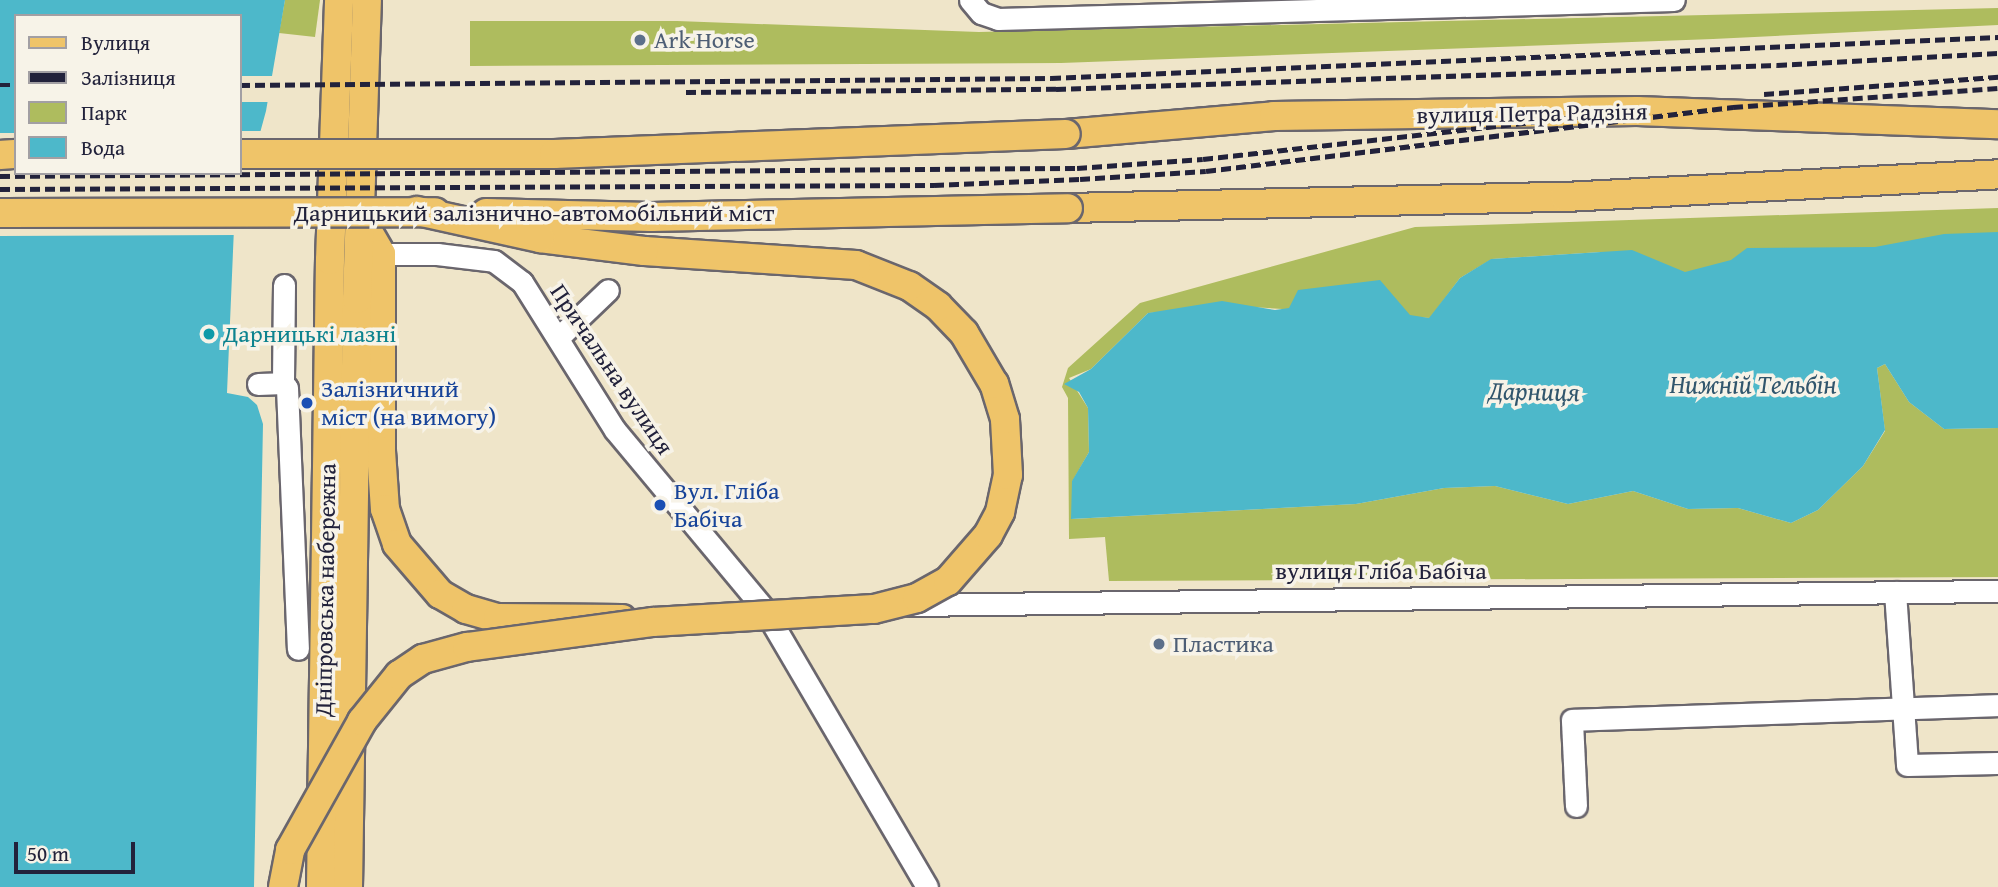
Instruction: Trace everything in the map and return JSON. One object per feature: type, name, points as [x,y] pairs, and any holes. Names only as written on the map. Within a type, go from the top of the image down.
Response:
[{"type":"main road","name":"Дніпровська набережна","points":[[321,887],[325,559],[339,0]]},
{"type":"main road","name":"Дніпровська набережна","points":[[348,887],[359,216],[367,0]]},
{"type":"main road","name":"вулиця Петра Радзіня","points":[[242,154],[554,154],[1066,134],[1274,117],[1637,111],[1998,124]]},
{"type":"main road","name":"Дарницький залізнично-автомобільний міст","points":[[0,213],[417,211],[651,217],[1565,198],[1998,174]]},
{"type":"main road","points":[[283,887],[299,831],[362,721],[399,675],[446,651],[653,622],[874,609],[917,598],[948,581],[988,535],[1000,512],[1008,475],[1005,419],[978,354],[938,306],[909,286],[856,265],[644,251],[540,237],[417,211]]},
{"type":"main road","points":[[359,216],[381,254],[385,509],[397,544],[440,594],[466,609],[498,618],[653,622]]},
{"type":"street","points":[[970,0],[981,13],[998,19],[1674,0]]},
{"type":"street","name":"Причальна вулиця","points":[[381,254],[437,254],[494,261],[522,282],[615,430],[764,609],[927,887]]},
{"type":"street","points":[[284,285],[283,383],[287,388],[298,649]]},
{"type":"street","points":[[558,338],[608,290]]},
{"type":"street","points":[[258,384],[283,383]]},
{"type":"street","points":[[295,558],[325,559]]},
{"type":"street","points":[[1895,592],[1907,765],[1998,762]]},
{"type":"street","name":"вулиця Гліба Бабіча","points":[[764,609],[1075,600],[1998,592]]},
{"type":"street","points":[[1576,806],[1572,720],[1998,705]]},
{"type":"green space","points":[[285,0],[320,0],[315,37],[279,33]]},
{"type":"green space","points":[[1998,8],[1998,25],[1713,39],[1061,63],[470,66],[470,21],[677,21],[979,32]]},
{"type":"green space","points":[[1998,208],[1998,257],[1742,326],[1601,252],[1492,259],[1460,278],[1430,318],[1251,307],[1148,313],[1091,369],[1069,378],[1088,408],[1089,452],[1072,482],[1072,519],[1356,504],[1444,488],[1495,486],[1568,504],[1633,491],[1688,509],[1738,508],[1791,523],[1818,510],[1863,466],[1885,431],[1877,368],[1885,364],[1909,402],[1944,429],[1998,428],[1998,577],[1109,581],[1105,537],[1069,539],[1068,398],[1062,387],[1068,368],[1140,303],[1415,227]]},
{"type":"water","points":[[0,0],[285,0],[266,111],[234,228],[227,393],[248,397],[257,405],[263,424],[254,887],[0,887]]},
{"type":"water","name":"Нижній Тельбін","points":[[1998,232],[1998,428],[1944,429],[1909,402],[1885,364],[1877,368],[1885,430],[1863,466],[1818,510],[1791,523],[1738,508],[1688,509],[1633,491],[1568,504],[1495,486],[1444,488],[1356,504],[1071,519],[1072,481],[1089,452],[1088,408],[1079,392],[1064,384],[1091,369],[1148,313],[1222,301],[1275,310],[1289,308],[1298,290],[1380,280],[1410,315],[1429,318],[1460,278],[1491,259],[1632,250],[1685,272],[1731,260],[1747,248],[1875,247],[1944,234]]},
{"type":"pier","points":[[242,76],[276,76],[276,102],[242,102]]},
{"type":"pier","points":[[242,131],[264,131],[237,235],[0,236],[0,133],[14,133],[14,175],[242,175]]},
{"type":"railway","points":[[242,85],[1051,78],[1998,37]]},
{"type":"railway","points":[[686,92],[1056,89],[1777,65],[1998,53]]},
{"type":"railway","points":[[1764,94],[1998,77]]},
{"type":"railway","points":[[0,85],[14,85]]},
{"type":"railway","points":[[0,189],[934,185],[1080,179],[1206,171],[1733,107],[1998,88]]},
{"type":"railway","points":[[242,174],[1077,168],[1203,159],[1598,115]]},
{"type":"railway","points":[[0,176],[135,175]]},
{"type":"place","name":"Ark Horse","points":[[640,40]]},
{"type":"place","name":"Дарницькі лазні","points":[[209,334]]},
{"type":"place","name":"Залізничний міст (на вимогу)","points":[[307,403]]},
{"type":"place","name":"Вул. Гліба Бабіча","points":[[660,505]]},
{"type":"place","name":"Пластика","points":[[1159,644]]},
{"type":"water label","name":"Дарниця","points":[[1534,391]]}]
